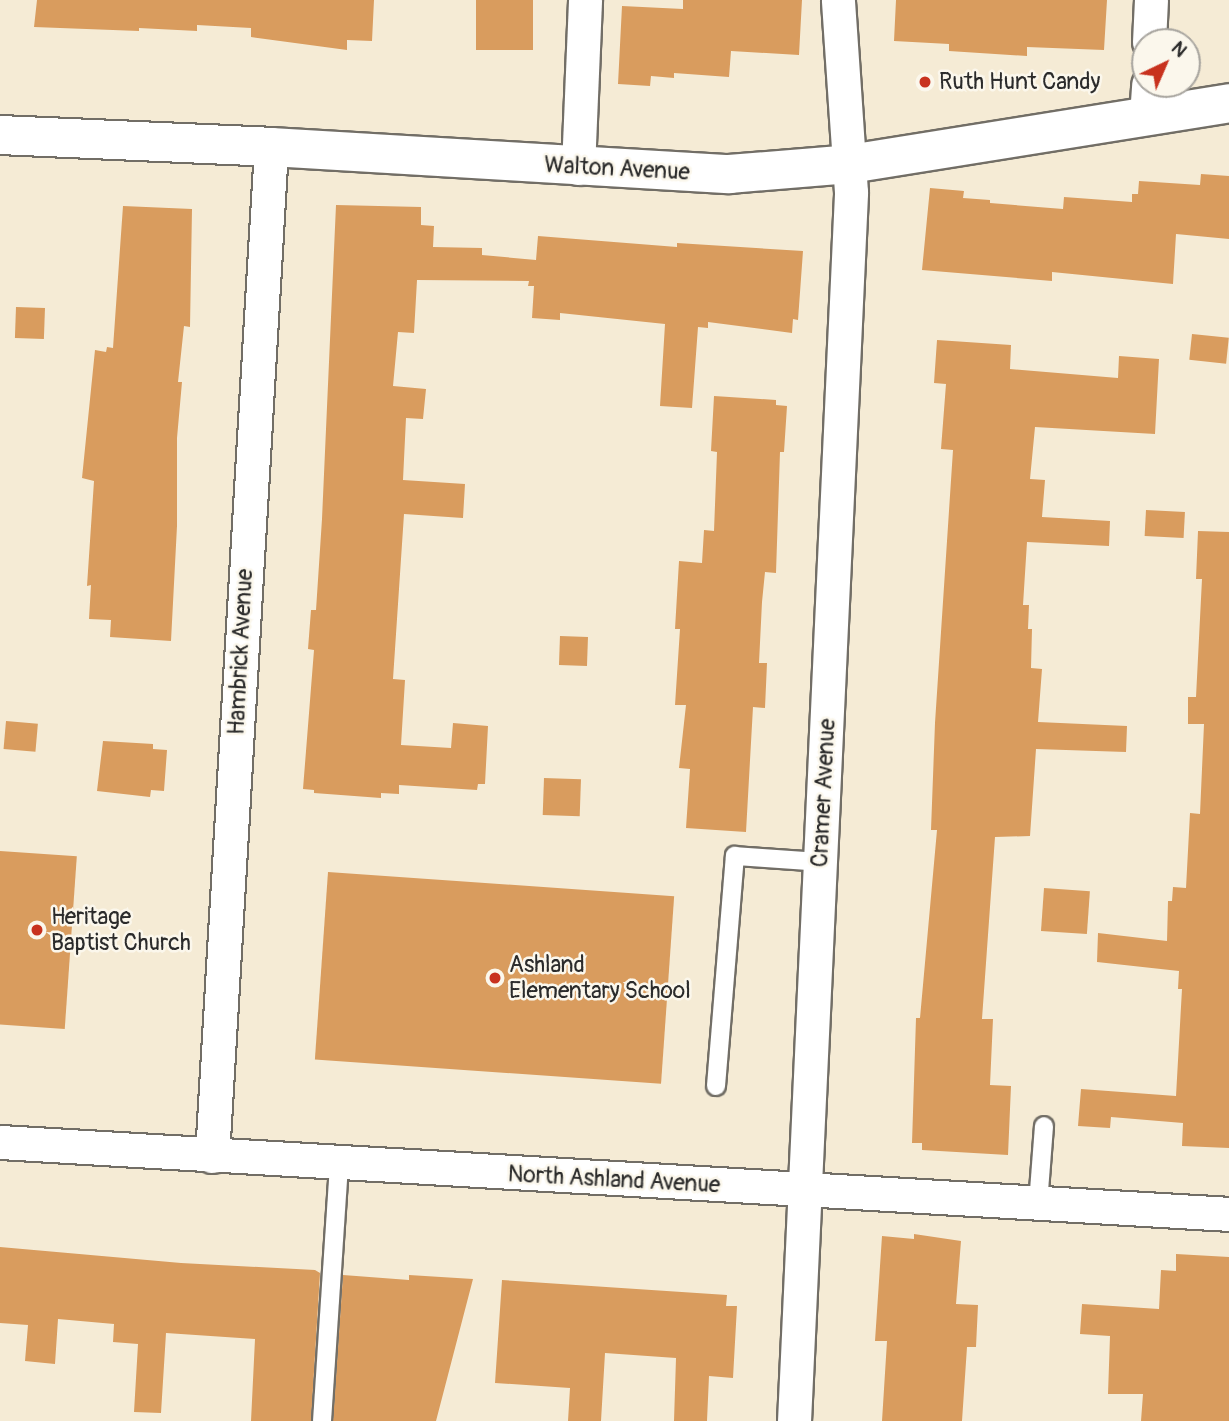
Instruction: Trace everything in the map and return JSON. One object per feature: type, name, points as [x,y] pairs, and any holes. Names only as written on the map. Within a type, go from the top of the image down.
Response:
[{"type":"street","points":[[578,168],[585,0]]},
{"type":"street","name":"Cramer Avenue","points":[[794,1421],[850,164],[838,0]]},
{"type":"street","points":[[1150,28],[1151,0]]},
{"type":"street","name":"Walton Avenue","points":[[0,135],[271,147],[578,168],[729,174],[850,164],[1147,100],[1229,103]]},
{"type":"street","name":"Hambrick Avenue","points":[[212,1156],[271,147]]},
{"type":"street","name":"North Ashland Avenue","points":[[0,1142],[339,1164],[1229,1214]]},
{"type":"lane","points":[[716,1086],[735,856],[821,862]]},
{"type":"lane","points":[[1038,1204],[1044,1126]]},
{"type":"lane","points":[[322,1421],[339,1164]]},
{"type":"building","points":[[37,0],[374,0],[372,41],[347,40],[347,50],[251,37],[251,28],[197,25],[197,31],[139,28],[139,31],[34,27]]},
{"type":"building","points":[[476,0],[533,0],[533,50],[476,50]]},
{"type":"building","points":[[683,0],[802,0],[799,55],[731,51],[729,77],[674,73],[674,78],[651,76],[650,86],[618,84],[622,6],[683,9]]},
{"type":"building","points":[[896,0],[1107,0],[1104,50],[1027,47],[1027,56],[949,51],[949,44],[894,41]]},
{"type":"building","points":[[1201,174],[1229,176],[1229,239],[1176,234],[1173,284],[1052,272],[1052,281],[922,270],[930,188],[964,191],[963,198],[990,200],[990,203],[1063,209],[1064,197],[1132,202],[1132,194],[1138,194],[1139,181],[1200,185]]},
{"type":"building","points":[[336,205],[421,207],[421,225],[434,226],[433,247],[482,248],[482,255],[536,260],[538,236],[677,247],[677,243],[803,251],[798,320],[793,319],[792,333],[708,322],[708,328],[698,327],[692,408],[660,406],[665,324],[560,313],[560,320],[532,318],[534,286],[528,286],[529,281],[417,280],[414,333],[398,332],[393,386],[426,389],[423,419],[406,418],[403,480],[465,484],[463,518],[404,514],[393,679],[405,680],[401,745],[451,748],[453,723],[488,726],[485,784],[478,784],[477,790],[399,785],[399,794],[381,793],[381,798],[314,793],[314,790],[303,789],[314,650],[308,649],[311,610],[316,610],[322,519]]},
{"type":"building","points":[[123,206],[192,209],[190,327],[184,326],[178,382],[182,382],[177,438],[177,526],[171,641],[110,637],[111,620],[89,619],[91,585],[87,586],[94,481],[82,478],[95,350],[106,352],[107,347],[113,348]]},
{"type":"building","points":[[16,307],[45,308],[44,339],[15,338]]},
{"type":"building","points":[[1192,334],[1229,338],[1226,364],[1189,360]]},
{"type":"building","points":[[937,340],[1011,345],[1010,369],[1118,378],[1119,356],[1159,359],[1155,434],[1035,427],[1030,479],[1045,480],[1042,517],[1110,521],[1109,546],[1027,542],[1023,605],[1029,605],[1028,629],[1032,629],[1031,668],[1042,669],[1038,722],[1127,726],[1126,752],[1036,749],[1030,836],[995,837],[982,1019],[993,1019],[990,1085],[1011,1086],[1008,1155],[922,1150],[922,1143],[912,1143],[916,1018],[920,1018],[937,830],[931,830],[935,723],[953,450],[941,449],[946,384],[934,383]]},
{"type":"building","points":[[714,396],[776,400],[776,405],[787,406],[784,452],[780,452],[776,573],[765,572],[762,602],[759,663],[767,663],[765,708],[753,707],[746,832],[686,828],[690,769],[679,768],[686,705],[675,705],[680,629],[675,629],[679,561],[702,563],[704,530],[714,531],[717,452],[711,451]]},
{"type":"building","points":[[1146,510],[1185,512],[1184,538],[1145,536]]},
{"type":"building","points":[[1198,531],[1229,532],[1229,1148],[1182,1146],[1183,1123],[1111,1117],[1110,1128],[1078,1126],[1081,1089],[1176,1096],[1182,989],[1178,989],[1179,971],[1097,962],[1098,933],[1167,941],[1168,901],[1172,901],[1173,887],[1186,888],[1190,813],[1200,814],[1204,724],[1188,724],[1188,697],[1196,697],[1202,579],[1196,579]]},
{"type":"building","points":[[560,636],[588,637],[587,666],[559,665]]},
{"type":"building","points":[[6,721],[38,724],[35,752],[4,749]]},
{"type":"building","points":[[103,741],[153,744],[153,749],[167,750],[164,791],[151,790],[150,797],[97,791]]},
{"type":"building","points":[[544,778],[581,779],[580,816],[543,815]]},
{"type":"building","name":"Heritage Baptist Church","points":[[0,851],[77,856],[65,1029],[0,1024]]},
{"type":"building","name":"Ashland Elementary School","points":[[328,872],[674,896],[661,1084],[315,1060]]},
{"type":"building","points":[[1044,888],[1090,891],[1087,934],[1041,931]]},
{"type":"building","points":[[914,1234],[961,1241],[956,1304],[978,1305],[976,1347],[967,1347],[962,1421],[882,1421],[887,1341],[875,1341],[882,1236],[914,1239]]},
{"type":"building","points":[[0,1247],[181,1263],[315,1270],[320,1273],[311,1421],[251,1421],[255,1339],[166,1333],[161,1413],[134,1412],[138,1344],[113,1342],[114,1324],[58,1319],[55,1364],[25,1361],[28,1325],[0,1323]]},
{"type":"building","points":[[1176,1254],[1229,1257],[1229,1421],[1141,1421],[1143,1394],[1108,1394],[1110,1336],[1080,1334],[1082,1304],[1159,1309],[1161,1270],[1176,1271]]},
{"type":"building","points":[[343,1275],[409,1280],[409,1275],[473,1279],[436,1421],[333,1421]]},
{"type":"building","points":[[502,1280],[727,1295],[726,1306],[737,1306],[733,1378],[709,1376],[707,1421],[674,1421],[676,1358],[605,1353],[601,1421],[568,1421],[570,1388],[495,1383]]},
{"type":"place","name":"Ruth Hunt Candy","points":[[925,82]]},
{"type":"place","name":"Heritage Baptist Church","points":[[37,930]]},
{"type":"place","name":"Ashland Elementary School","points":[[495,978]]}]
